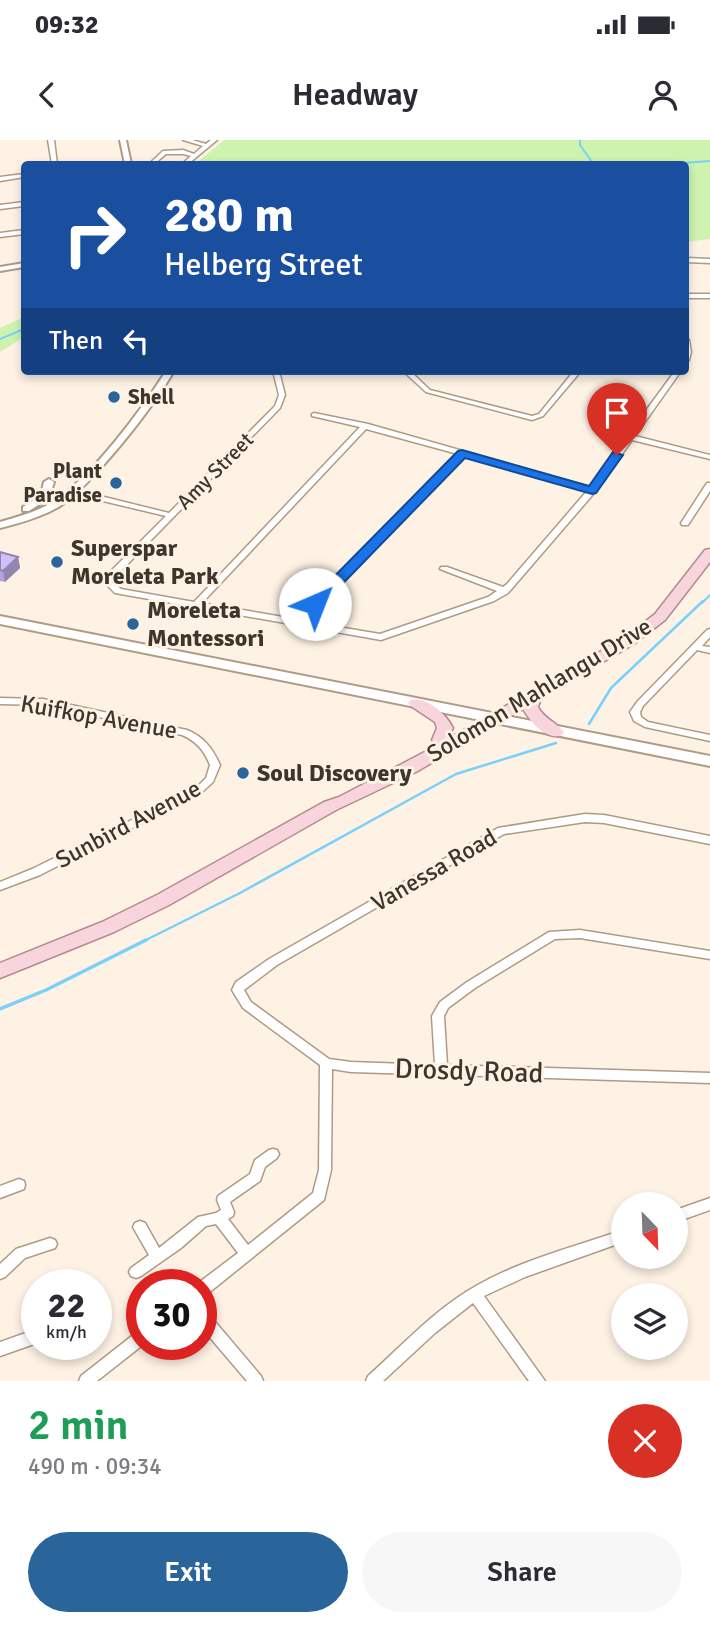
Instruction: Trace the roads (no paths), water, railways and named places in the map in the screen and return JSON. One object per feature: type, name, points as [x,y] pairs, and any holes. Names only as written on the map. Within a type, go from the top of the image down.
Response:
[{"type":"main road","name":"Solomon Mahlangu Drive","points":[[330,806],[339,797],[440,740],[534,698],[639,634],[660,617],[710,553]]},
{"type":"main road","name":"Solomon Mahlangu Drive","points":[[0,971],[97,932],[163,900],[330,806],[410,768],[593,653],[652,612],[666,606]]},
{"type":"main road","points":[[1,620],[710,761]]},
{"type":"main road","points":[[534,698],[530,707],[533,716],[556,732]]},
{"type":"main road","points":[[416,703],[441,719],[445,728],[440,740]]},
{"type":"street","points":[[51,140],[54,161]]},
{"type":"street","points":[[123,140],[127,161]]},
{"type":"street","points":[[186,140],[207,146]]},
{"type":"street","points":[[188,161],[214,140]]},
{"type":"street","points":[[154,161],[165,152],[183,152],[194,156]]},
{"type":"street","points":[[0,179],[21,176]]},
{"type":"street","points":[[0,207],[21,204]]},
{"type":"street","points":[[0,235],[21,232]]},
{"type":"street","points":[[689,260],[710,261]]},
{"type":"street","points":[[0,269],[21,266]]},
{"type":"street","points":[[689,296],[710,296]]},
{"type":"street","points":[[0,526],[55,505],[70,493],[102,460],[167,375]]},
{"type":"street","name":"Amy Street","points":[[197,603],[118,591],[110,587],[109,578],[278,407],[282,395],[277,375]]},
{"type":"street","points":[[410,375],[422,388],[432,392],[531,418],[539,417],[575,375]]},
{"type":"street","points":[[197,603],[377,637],[399,633],[491,599],[505,591],[592,490],[675,375]]},
{"type":"street","points":[[314,415],[365,426],[592,490]]},
{"type":"street","points":[[197,603],[365,426]]},
{"type":"street","points":[[630,437],[710,457]]},
{"type":"street","points":[[297,622],[462,454]]},
{"type":"street","points":[[26,509],[46,496],[49,482]]},
{"type":"street","points":[[685,523],[710,485]]},
{"type":"street","points":[[0,518],[70,493],[169,517]]},
{"type":"street","points":[[444,569],[505,591]]},
{"type":"street","points":[[710,632],[635,712],[640,722],[710,738]]},
{"type":"street","points":[[695,647],[710,650]]},
{"type":"street","name":"Kuifkop Avenue","points":[[0,701],[43,702],[184,732],[197,738]]},
{"type":"street","name":"Sunbird Avenue","points":[[0,886],[36,872],[205,786],[211,780],[215,765],[197,738]]},
{"type":"street","name":"Vanessa Road","points":[[326,1063],[247,1005],[239,990],[240,985],[502,831],[575,819],[604,819],[710,840]]},
{"type":"street","points":[[441,1070],[438,1016],[444,1005],[471,985],[553,935],[580,934],[710,955]]},
{"type":"street","points":[[217,1277],[318,1196],[325,1170],[326,1063]]},
{"type":"street","name":"Drosdy Road","points":[[326,1063],[441,1070],[710,1079]]},
{"type":"street","points":[[140,1269],[203,1221],[219,1218],[228,1212],[222,1200],[256,1177],[259,1164],[273,1154]]},
{"type":"street","points":[[0,1192],[19,1185]]},
{"type":"street","points":[[688,1212],[710,1204]]},
{"type":"street","points":[[219,1218],[247,1254]]},
{"type":"street","points":[[140,1227],[157,1257]]},
{"type":"street","points":[[373,1381],[444,1317],[475,1294],[498,1282],[611,1240]]},
{"type":"street","points":[[0,1273],[22,1253],[50,1244]]},
{"type":"street","points":[[475,1294],[538,1381]]},
{"type":"street","points":[[217,1335],[256,1381]]},
{"type":"street","points":[[0,1349],[21,1342]]},
{"type":"street","points":[[86,1381],[126,1350]]},
{"type":"waterway","points":[[580,140],[580,145],[591,161]]},
{"type":"waterway","points":[[689,163],[710,161]]},
{"type":"waterway","points":[[0,339],[21,330]]},
{"type":"waterway","points":[[702,603],[710,595]]},
{"type":"waterway","points":[[589,724],[611,688],[703,601]]},
{"type":"waterway","points":[[0,1009],[46,990],[240,893],[456,774],[556,743]]},
{"type":"place","name":"Shell","points":[[114,397]]},
{"type":"place","name":"Plant Paradise","points":[[116,483]]},
{"type":"place","name":"Superspar Moreleta Park","points":[[57,562]]},
{"type":"place","name":"Moreleta Montessori","points":[[133,624]]},
{"type":"place","name":"Soul Discovery","points":[[243,773]]}]
